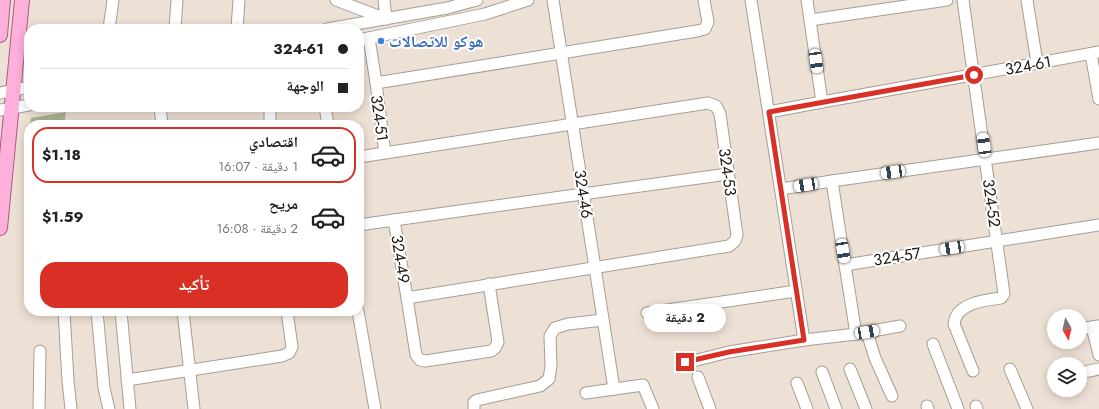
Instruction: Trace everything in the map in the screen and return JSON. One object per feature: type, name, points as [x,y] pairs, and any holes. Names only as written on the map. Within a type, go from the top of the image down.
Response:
[{"type":"main road","points":[[0,36],[3,0]]},
{"type":"main road","points":[[0,228],[6,92],[22,0]]},
{"type":"street","points":[[110,24],[113,0]]},
{"type":"street","points":[[175,24],[177,0]]},
{"type":"street","points":[[237,24],[239,0]]},
{"type":"street","points":[[336,0],[386,19]]},
{"type":"street","points":[[384,0],[386,19]]},
{"type":"street","points":[[356,24],[421,12],[446,4],[478,0]]},
{"type":"street","points":[[376,83],[364,39],[485,14],[528,0]]},
{"type":"street","name":"324-46","points":[[553,0],[614,389]]},
{"type":"street","name":"324-51","points":[[573,124],[385,153],[376,83],[697,31],[704,28],[708,22],[704,0]]},
{"type":"street","points":[[751,0],[804,340]]},
{"type":"street","points":[[807,0],[822,102]]},
{"type":"street","points":[[810,20],[947,0]]},
{"type":"street","name":"324-52","points":[[963,0],[998,241],[1004,294],[1001,298],[973,303],[960,312],[955,319],[954,324],[973,371]]},
{"type":"street","points":[[1027,0],[1037,63]]},
{"type":"street","points":[[421,12],[424,27]]},
{"type":"street","points":[[1095,53],[1099,99]]},
{"type":"street","name":"324-61","points":[[769,112],[1095,53]]},
{"type":"street","points":[[6,92],[24,88]]},
{"type":"street","name":"324-53","points":[[573,124],[708,103],[716,106],[720,114],[737,235],[735,241],[729,246],[595,268]]},
{"type":"street","points":[[5,109],[24,106]]},
{"type":"street","points":[[780,189],[1099,143]]},
{"type":"street","points":[[364,156],[385,153]]},
{"type":"street","name":"324-49","points":[[595,268],[407,298],[394,220],[728,174]]},
{"type":"street","points":[[832,181],[856,334]]},
{"type":"street","points":[[364,224],[394,220]]},
{"type":"street","name":"324-57","points":[[845,265],[1099,225]]},
{"type":"street","points":[[407,298],[416,355],[420,360],[425,361],[491,351],[496,348],[498,342],[489,284]]},
{"type":"street","points":[[647,313],[796,291]]},
{"type":"street","points":[[64,316],[71,409]]},
{"type":"street","points":[[97,316],[104,388],[109,409]]},
{"type":"street","points":[[121,316],[130,409]]},
{"type":"street","points":[[184,316],[194,409]]},
{"type":"street","points":[[127,380],[282,356],[289,353],[292,347],[288,316]]},
{"type":"street","points":[[359,316],[375,409]]},
{"type":"street","points":[[474,409],[474,402],[477,400],[540,386],[549,379],[551,366],[550,336],[555,328],[568,324],[603,320]]},
{"type":"street","points":[[685,362],[729,352],[804,340],[856,334],[900,326]]},
{"type":"street","points":[[1095,326],[1099,355]]},
{"type":"street","points":[[867,332],[875,358],[892,396]]},
{"type":"street","points":[[933,344],[958,409]]},
{"type":"street","points":[[39,409],[40,351]]},
{"type":"street","points":[[850,369],[866,409]]},
{"type":"street","points":[[1010,369],[1027,409]]},
{"type":"street","points":[[1087,372],[1099,369]]},
{"type":"street","points":[[822,372],[836,409]]},
{"type":"street","points":[[698,377],[710,409]]},
{"type":"street","points":[[797,383],[807,409]]},
{"type":"street","points":[[586,393],[643,385],[653,409]]},
{"type":"green space","points":[[66,112],[65,120],[31,120],[31,118]]},
{"type":"place","name":"هوكو للاتصالات","points":[[381,41]]},
{"type":"route","points":[[685,362],[729,352],[804,340],[769,112],[974,75]]}]
